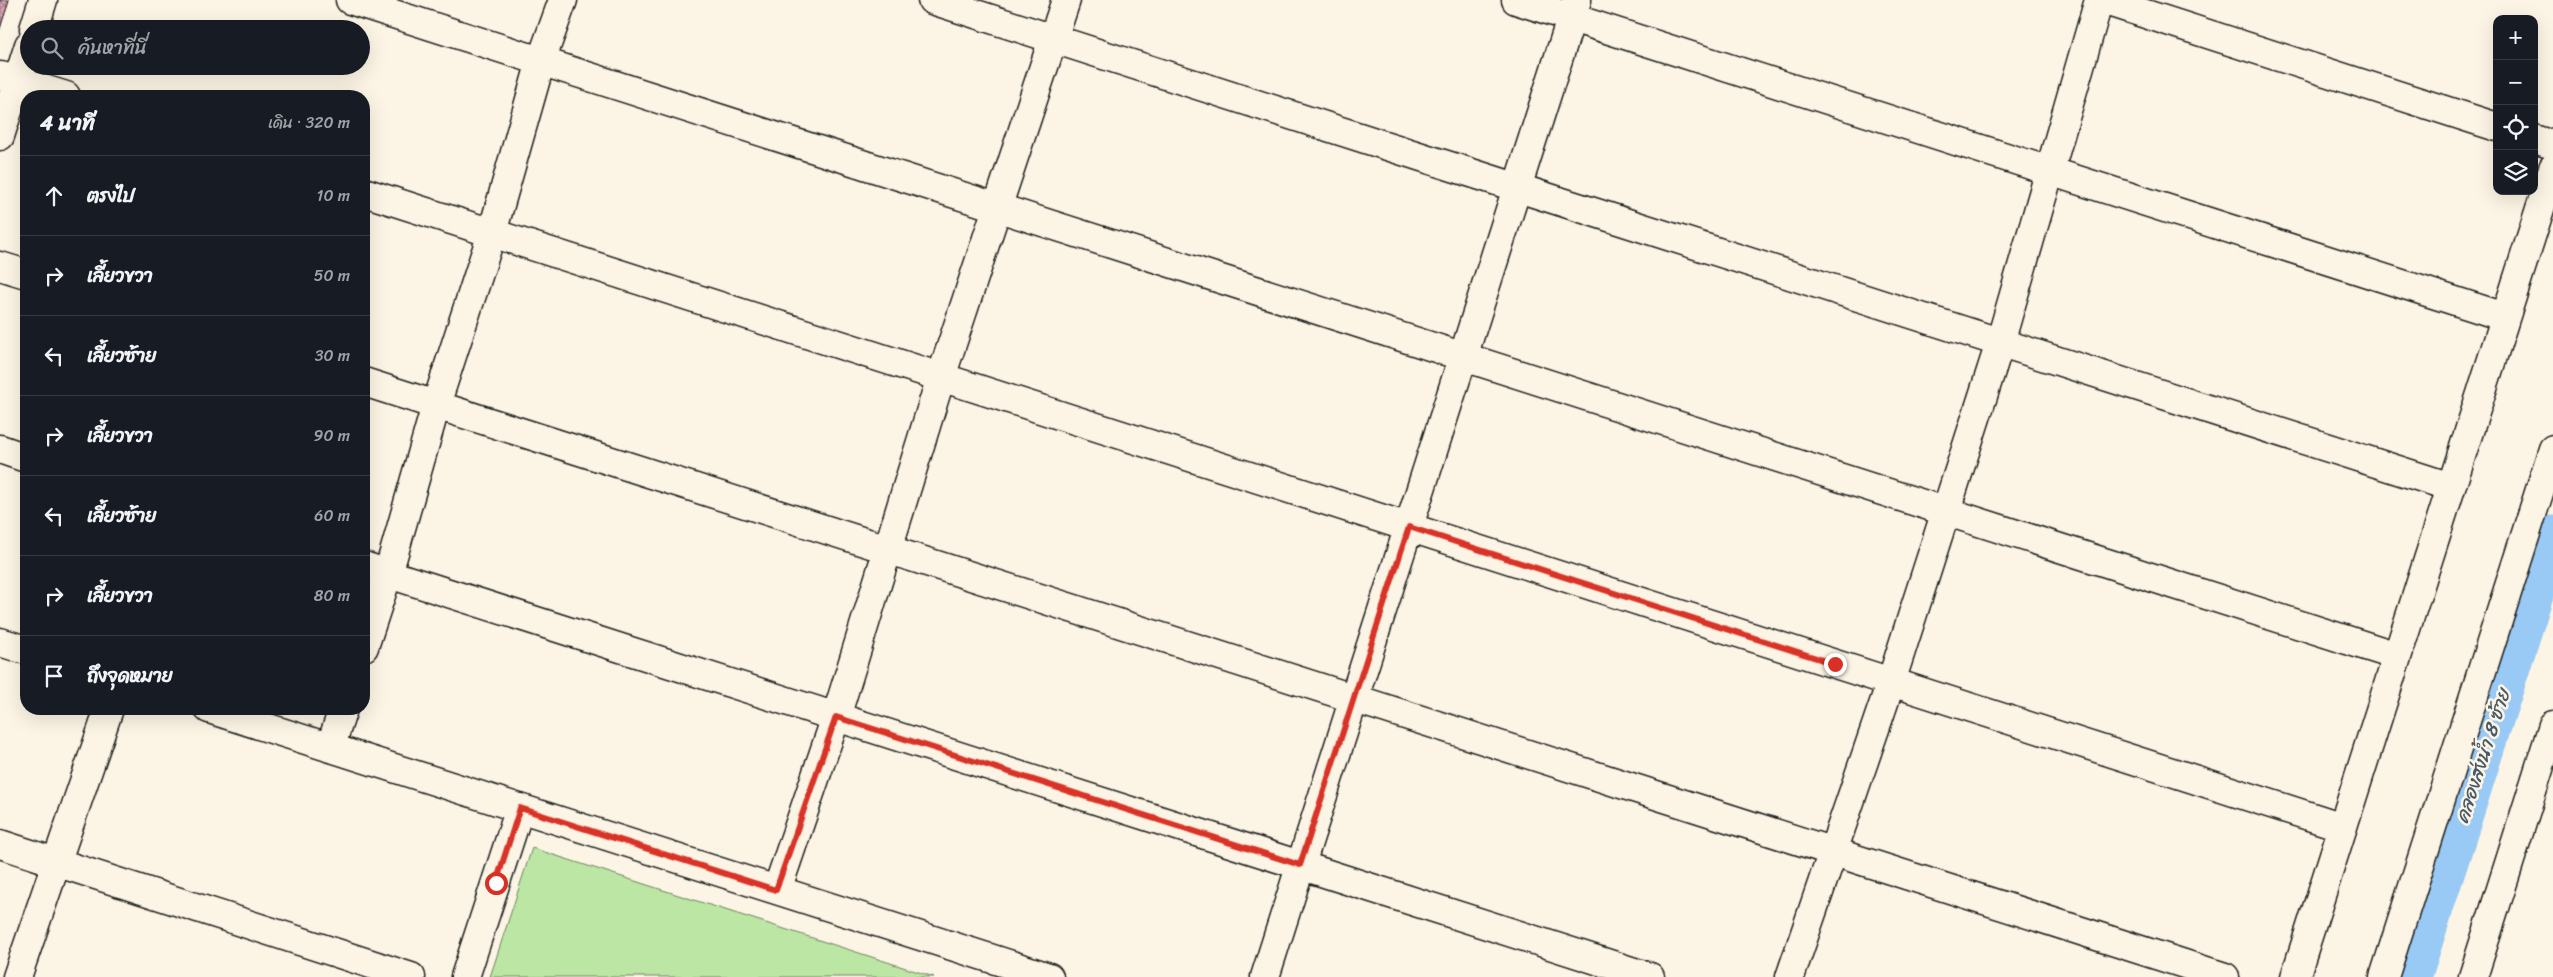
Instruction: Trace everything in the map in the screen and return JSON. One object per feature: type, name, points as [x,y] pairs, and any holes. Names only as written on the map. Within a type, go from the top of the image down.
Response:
[{"type":"street","points":[[37,20],[43,0]]},
{"type":"street","points":[[350,0],[2397,656]]},
{"type":"street","points":[[370,608],[376,570],[436,405],[492,233],[541,61],[563,0]]},
{"type":"street","points":[[932,0],[2451,487]]},
{"type":"street","points":[[776,890],[836,717],[941,377],[1055,40],[1066,0]]},
{"type":"street","points":[[1516,0],[1574,9],[2050,172],[2505,317]]},
{"type":"street","points":[[1790,977],[1891,682],[2000,343],[2100,0],[2493,126]]},
{"type":"street","points":[[1265,977],[1574,9]]},
{"type":"street","points":[[0,136],[9,78],[20,60]]},
{"type":"street","points":[[9,78],[47,90]]},
{"type":"street","points":[[2538,140],[2553,145]]},
{"type":"street","points":[[2295,977],[2553,168]]},
{"type":"street","points":[[370,194],[2343,827]]},
{"type":"street","points":[[0,266],[20,272]]},
{"type":"street","points":[[370,384],[2225,977]]},
{"type":"street","points":[[0,449],[20,456]]},
{"type":"street","points":[[2384,977],[2553,449]]},
{"type":"street","points":[[376,570],[1650,977]]},
{"type":"street","points":[[0,642],[20,648]]},
{"type":"street","points":[[17,977],[107,715]]},
{"type":"street","points":[[228,715],[1049,977]]},
{"type":"street","points":[[330,748],[341,715]]},
{"type":"street","points":[[2476,976],[2553,725]]},
{"type":"street","points":[[465,977],[520,808]]},
{"type":"street","points":[[0,844],[411,977]]},
{"type":"green space","points":[[532,848],[934,977],[490,977]]},
{"type":"building","points":[[0,0],[9,0],[0,29]]},
{"type":"waterway","name":"คลองส่งน้ำ 8 ซ้าย","points":[[2412,977],[2553,535]]},
{"type":"route","points":[[496,883],[520,808],[776,890],[836,717],[1300,865],[1409,527],[1835,664]]}]
